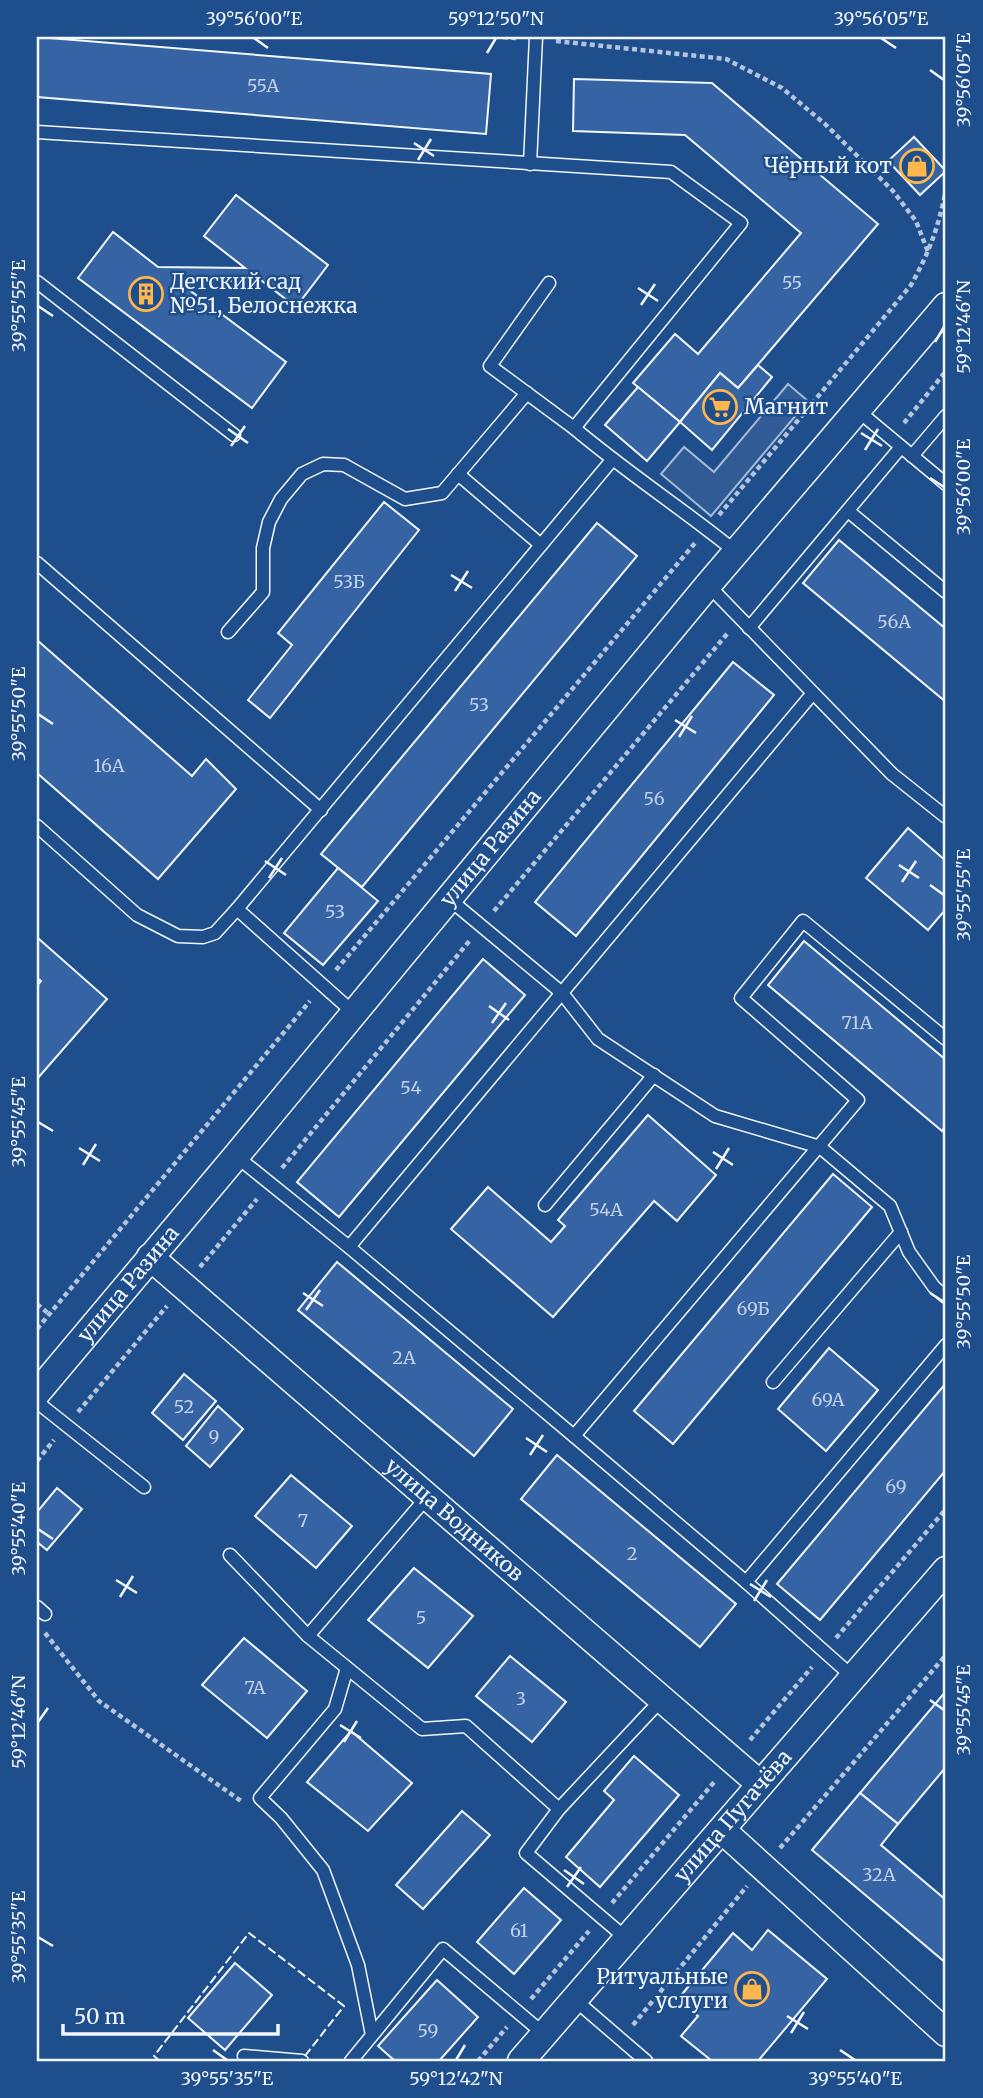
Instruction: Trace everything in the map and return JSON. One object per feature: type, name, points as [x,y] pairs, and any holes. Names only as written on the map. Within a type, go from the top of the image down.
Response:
[{"type":"street","name":"улица Разина","points":[[37,1392],[736,552],[946,306]]},
{"type":"street","name":"улица Водников","points":[[150,1258],[760,1784]]},
{"type":"street","name":"улица Пугачёва","points":[[520,2061],[946,1570]]},
{"type":"street","points":[[722,1830],[946,2033]]},
{"type":"lane","points":[[530,164],[536,38]]},
{"type":"lane","points":[[37,132],[671,172],[741,223],[574,428]]},
{"type":"lane","points":[[37,282],[234,435]]},
{"type":"lane","points":[[549,283],[490,366],[736,552]]},
{"type":"lane","points":[[228,632],[263,592],[263,548],[269,522],[281,499],[302,474],[323,464],[344,465],[405,499],[442,493],[527,393]]},
{"type":"lane","points":[[857,410],[946,484]]},
{"type":"lane","points":[[745,623],[848,511],[946,416]]},
{"type":"lane","points":[[37,826],[137,915],[178,936],[203,937],[215,933],[321,810],[612,460]]},
{"type":"lane","points":[[458,474],[541,545]]},
{"type":"lane","points":[[848,511],[946,592]]},
{"type":"lane","points":[[37,564],[321,810]]},
{"type":"lane","points":[[708,586],[892,774],[946,817]]},
{"type":"lane","points":[[349,1247],[813,693]]},
{"type":"lane","points":[[449,899],[562,993],[598,1039],[715,1116],[820,1147],[890,1206],[908,1252],[934,1287],[946,1297]]},
{"type":"lane","points":[[237,909],[354,1013]]},
{"type":"lane","points":[[574,1436],[858,1100],[741,998],[803,921],[946,1039]]},
{"type":"lane","points":[[545,1205],[654,1075]]},
{"type":"lane","points":[[236,1156],[574,1436],[853,1677]]},
{"type":"lane","points":[[773,1382],[901,1233]]},
{"type":"lane","points":[[746,1582],[946,1345]]},
{"type":"lane","points":[[37,1402],[144,1487]]},
{"type":"lane","points":[[308,1636],[428,1496]]},
{"type":"lane","points":[[230,1555],[308,1636],[422,1729],[466,1726],[559,1809]]},
{"type":"lane","points":[[347,1668],[335,1709],[260,1798],[281,1818],[323,1870],[358,1965],[372,2035]]},
{"type":"lane","points":[[627,1939],[526,1853],[559,1809],[662,1699]]},
{"type":"lane","points":[[351,2061],[443,1949],[544,2034]]},
{"type":"lane","points":[[574,2000],[646,2061]]},
{"type":"lane","points":[[244,2056],[302,2061]]},
{"type":"path","points":[[503,37],[536,38],[726,59],[782,88],[825,124],[893,191],[916,221],[929,253]]},
{"type":"path","points":[[37,1329],[911,285],[929,253],[946,190]]},
{"type":"path","points":[[37,1461],[482,926],[745,623]]},
{"type":"path","points":[[37,1304],[49,1314]]},
{"type":"path","points":[[478,2061],[946,1509]]},
{"type":"path","points":[[41,1611],[42,1629],[99,1701],[249,1807]]},
{"type":"shaded area","points":[[788,384],[808,401],[711,516],[661,474],[684,447],[714,472]]},
{"type":"building","points":[[37,37],[491,74],[486,134],[37,97]]},
{"type":"building","points":[[574,79],[712,83],[878,224],[738,388],[720,373],[680,422],[633,383],[675,334],[698,354],[801,233],[685,135],[573,131]]},
{"type":"building","name":"Чёрный кот","points":[[914,137],[946,171],[920,195],[888,161]]},
{"type":"building","name":"Детский сад №51, Белоснежка","points":[[236,195],[328,265],[296,307],[262,281],[176,280],[286,362],[252,408],[78,278],[113,232],[158,267],[245,268],[204,236]]},
{"type":"building","name":"Магнит","points":[[758,365],[772,377],[712,450],[680,422],[720,373],[738,388]]},
{"type":"building","points":[[638,387],[680,422],[647,461],[605,425]]},
{"type":"building","points":[[384,502],[419,530],[270,718],[248,700],[292,645],[278,633]]},
{"type":"building","points":[[597,523],[637,556],[362,887],[321,854]]},
{"type":"building","points":[[839,540],[946,629],[946,702],[803,583]]},
{"type":"building","points":[[37,640],[192,776],[206,759],[236,789],[158,879],[37,773]]},
{"type":"building","points":[[733,662],[774,695],[576,936],[535,902]]},
{"type":"building","points":[[908,828],[946,861],[946,909],[928,930],[866,878]]},
{"type":"building","points":[[338,868],[378,901],[323,965],[284,933]]},
{"type":"building","points":[[39,939],[107,999],[37,1079],[37,986],[41,981],[37,978]]},
{"type":"building","points":[[804,941],[946,1060],[946,1125],[942,1131],[768,985]]},
{"type":"building","points":[[483,959],[525,995],[339,1217],[297,1182]]},
{"type":"building","points":[[648,1115],[716,1175],[677,1221],[654,1201],[553,1317],[451,1229],[488,1187],[551,1242],[565,1226],[558,1220]]},
{"type":"building","points":[[833,1174],[872,1207],[673,1444],[634,1411]]},
{"type":"building","points":[[337,1262],[513,1409],[474,1456],[298,1310]]},
{"type":"building","points":[[829,1348],[878,1390],[826,1451],[778,1409]]},
{"type":"building","points":[[184,1374],[216,1401],[183,1440],[152,1413]]},
{"type":"building","points":[[946,1383],[946,1470],[820,1620],[777,1584]]},
{"type":"building","points":[[218,1406],[243,1429],[210,1467],[186,1446]]},
{"type":"building","points":[[557,1455],[736,1604],[700,1647],[521,1499]]},
{"type":"building","points":[[291,1475],[352,1526],[316,1568],[255,1516]]},
{"type":"building","points":[[57,1488],[82,1509],[47,1550],[37,1542],[37,1512]]},
{"type":"building","points":[[414,1568],[473,1616],[428,1668],[368,1620]]},
{"type":"building","points":[[244,1638],[307,1691],[267,1738],[202,1685]]},
{"type":"building","points":[[510,1656],[566,1702],[532,1742],[476,1696]]},
{"type":"building","points":[[946,1691],[946,1767],[898,1824],[860,1793]]},
{"type":"building","points":[[351,1731],[412,1783],[368,1831],[307,1782]]},
{"type":"building","points":[[634,1756],[679,1795],[600,1887],[566,1857],[614,1800],[604,1791]]},
{"type":"building","points":[[860,1793],[898,1824],[881,1845],[946,1900],[946,1963],[812,1850]]},
{"type":"building","points":[[462,1811],[490,1835],[423,1909],[396,1885]]},
{"type":"building","points":[[524,1888],[561,1920],[514,1974],[477,1942]]},
{"type":"building","name":"Ритуальные услуги","points":[[768,1930],[827,1979],[758,2061],[712,2061],[681,2036],[698,2016],[678,1999],[733,1933],[752,1950]]},
{"type":"building","points":[[235,1963],[272,1995],[225,2050],[188,2018]]},
{"type":"building","points":[[437,1980],[478,2017],[439,2061],[395,2061],[378,2046]]},
{"type":"fence","points":[[160,2061],[154,2056],[249,1933],[344,2006],[301,2061]]},
{"type":"place","name":"Чёрный кот","points":[[917,166]]},
{"type":"place","name":"Детский сад №51, Белоснежка","points":[[146,294]]},
{"type":"place","name":"Магнит","points":[[720,407]]},
{"type":"place","name":"Ритуальные услуги","points":[[752,1989]]}]
